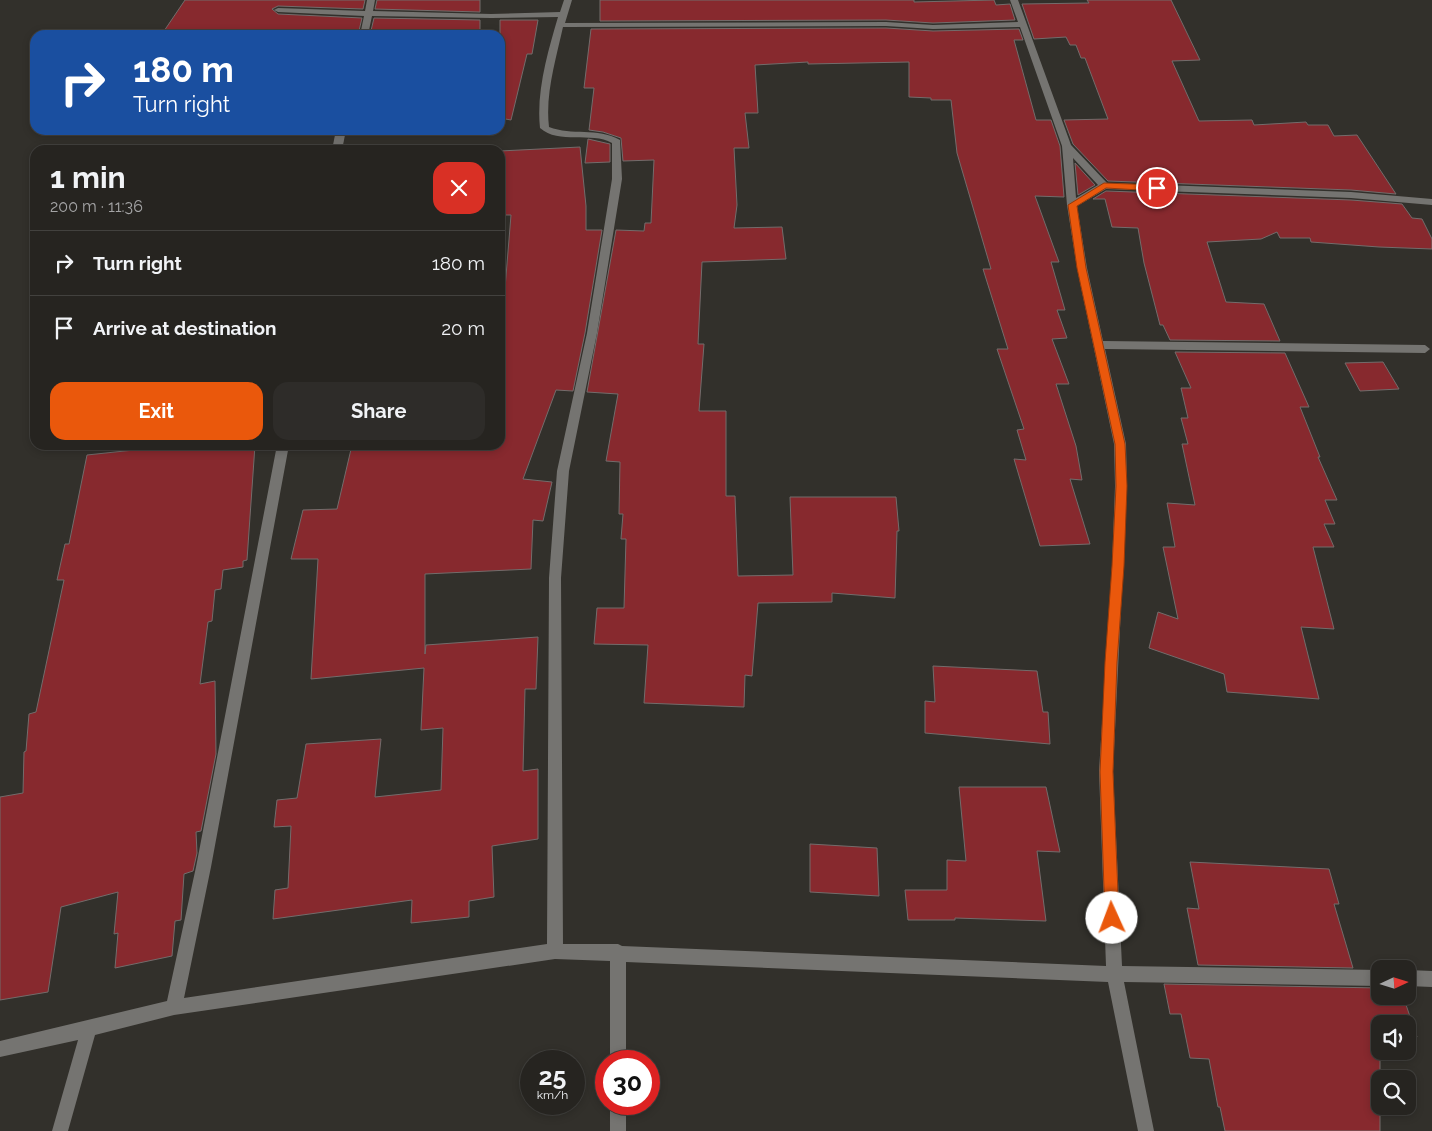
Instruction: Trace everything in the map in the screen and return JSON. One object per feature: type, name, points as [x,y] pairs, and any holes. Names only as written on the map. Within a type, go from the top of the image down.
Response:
[{"type":"street","points":[[365,30],[371,0]]},
{"type":"street","points":[[556,950],[555,578],[563,471],[592,333],[617,179],[618,152],[617,142],[611,137],[598,134],[562,134],[545,128],[542,120],[561,19],[568,0]]},
{"type":"street","points":[[1014,0],[1067,146],[1072,205],[1082,268],[1120,444],[1121,486],[1106,772],[1114,974],[1146,1131]]},
{"type":"street","points":[[278,10],[369,14],[528,16],[561,19],[886,24],[933,28],[1023,24]]},
{"type":"street","points":[[1067,146],[1104,186]]},
{"type":"street","points":[[1072,205],[1104,186],[1351,195],[1432,202]]},
{"type":"street","points":[[1098,345],[1425,349]]},
{"type":"street","points":[[174,1007],[197,908],[256,577],[282,450]]},
{"type":"street","points":[[0,1049],[174,1007],[556,950],[1114,974],[1371,978]]},
{"type":"street","points":[[618,952],[618,1050]]},
{"type":"street","points":[[1416,978],[1432,979]]},
{"type":"street","points":[[60,1131],[89,1028]]},
{"type":"street","points":[[618,1115],[618,1131]]},
{"type":"building","points":[[185,0],[365,0],[363,9],[278,6],[272,9],[278,14],[362,18],[359,30],[165,30]]},
{"type":"building","points":[[377,0],[480,0],[480,12],[375,9]]},
{"type":"building","points":[[600,0],[914,0],[914,2],[994,0],[996,5],[1010,4],[1015,20],[933,23],[886,20],[600,21]]},
{"type":"building","points":[[1087,0],[1171,0],[1200,60],[1172,61],[1199,121],[1252,120],[1254,125],[1306,122],[1308,125],[1328,125],[1334,136],[1357,135],[1396,194],[1351,190],[1108,181],[1073,144],[1064,120],[1108,119],[1085,58],[1081,58],[1076,45],[1070,45],[1066,37],[1034,39],[1022,4],[1089,3]]},
{"type":"building","points":[[374,18],[480,20],[480,30],[371,30]]},
{"type":"building","points":[[500,20],[538,20],[532,54],[527,54],[511,120],[505,119],[505,30],[500,30]]},
{"type":"building","points":[[886,28],[933,31],[1019,29],[1023,40],[1014,40],[1036,120],[1051,120],[1060,146],[1064,197],[1035,196],[1059,262],[1051,262],[1065,310],[1057,310],[1067,338],[1052,339],[1069,384],[1056,384],[1076,446],[1082,480],[1070,479],[1090,544],[1040,546],[1014,459],[1026,460],[1017,430],[1024,429],[997,349],[1008,349],[983,269],[991,269],[957,153],[951,100],[909,97],[909,62],[808,64],[808,62],[755,65],[758,113],[745,113],[749,148],[734,148],[737,205],[734,228],[782,227],[786,259],[702,262],[698,344],[704,344],[699,411],[726,411],[726,496],[735,496],[738,576],[793,575],[790,497],[896,497],[899,531],[897,531],[895,598],[832,593],[832,602],[758,603],[752,676],[745,675],[744,707],[644,703],[648,645],[594,644],[597,608],[624,608],[626,539],[621,539],[623,514],[619,514],[620,462],[606,461],[618,394],[587,392],[616,230],[644,231],[645,223],[651,223],[654,160],[623,161],[621,138],[589,130],[594,88],[584,88],[591,29]]},
{"type":"building","points":[[588,139],[610,144],[610,162],[585,163]]},
{"type":"building","points":[[580,147],[586,206],[586,230],[602,230],[585,333],[573,391],[556,390],[523,479],[552,482],[543,521],[533,520],[531,569],[425,574],[425,654],[426,645],[538,637],[536,689],[525,689],[523,771],[538,769],[538,839],[492,846],[494,897],[469,901],[469,917],[411,923],[412,900],[273,919],[275,890],[288,888],[291,826],[274,827],[277,800],[297,798],[306,744],[381,739],[375,797],[441,790],[443,728],[421,730],[424,668],[311,679],[318,559],[291,559],[303,510],[337,509],[351,450],[505,450],[505,288],[511,215],[505,215],[505,151]]},
{"type":"building","points":[[1075,163],[1095,185],[1078,195]]},
{"type":"building","points":[[1106,191],[1351,200],[1402,204],[1412,218],[1422,219],[1432,239],[1432,249],[1311,242],[1310,238],[1280,238],[1277,232],[1261,239],[1207,242],[1226,302],[1264,304],[1280,341],[1170,340],[1163,325],[1160,325],[1144,263],[1138,228],[1112,227],[1105,199],[1093,199]]},
{"type":"building","points":[[1175,352],[1285,353],[1309,407],[1300,407],[1320,457],[1318,457],[1337,500],[1325,500],[1335,524],[1324,524],[1334,547],[1313,547],[1334,629],[1301,627],[1319,699],[1227,692],[1224,674],[1149,648],[1158,612],[1178,619],[1163,547],[1175,547],[1167,503],[1195,505],[1182,444],[1188,444],[1181,418],[1188,418],[1181,388],[1191,388]]},
{"type":"building","points":[[1383,362],[1399,389],[1360,391],[1345,363]]},
{"type":"building","points":[[134,450],[255,450],[247,560],[243,561],[243,567],[223,570],[221,589],[215,590],[212,621],[208,622],[200,684],[215,681],[216,754],[201,831],[196,832],[197,853],[193,871],[184,874],[181,920],[175,921],[172,956],[115,968],[118,933],[114,934],[118,892],[61,907],[48,992],[0,1000],[0,797],[23,793],[24,752],[26,751],[29,714],[36,712],[64,580],[57,580],[65,544],[69,544],[87,455]]},
{"type":"building","points":[[933,666],[1037,671],[1043,712],[1048,712],[1050,744],[925,733],[925,701],[935,702]]},
{"type":"building","points":[[959,787],[1046,787],[1060,852],[1037,851],[1046,921],[955,918],[955,920],[908,920],[905,890],[947,890],[947,860],[966,861]]},
{"type":"building","points":[[810,844],[877,848],[879,896],[810,892]]},
{"type":"building","points":[[1190,862],[1329,869],[1339,904],[1334,904],[1353,968],[1198,965],[1187,908],[1199,909]]},
{"type":"building","points":[[1164,984],[1371,988],[1371,1005],[1406,1005],[1409,1015],[1371,1015],[1371,1060],[1380,1060],[1380,1070],[1371,1070],[1371,1115],[1380,1115],[1380,1131],[1225,1131],[1220,1107],[1218,1107],[1209,1059],[1190,1058],[1181,1014],[1170,1014]]},
{"type":"route","points":[[1112,918],[1106,772],[1118,566],[1121,486],[1120,444],[1082,268],[1072,205],[1104,186],[1157,188]]}]
